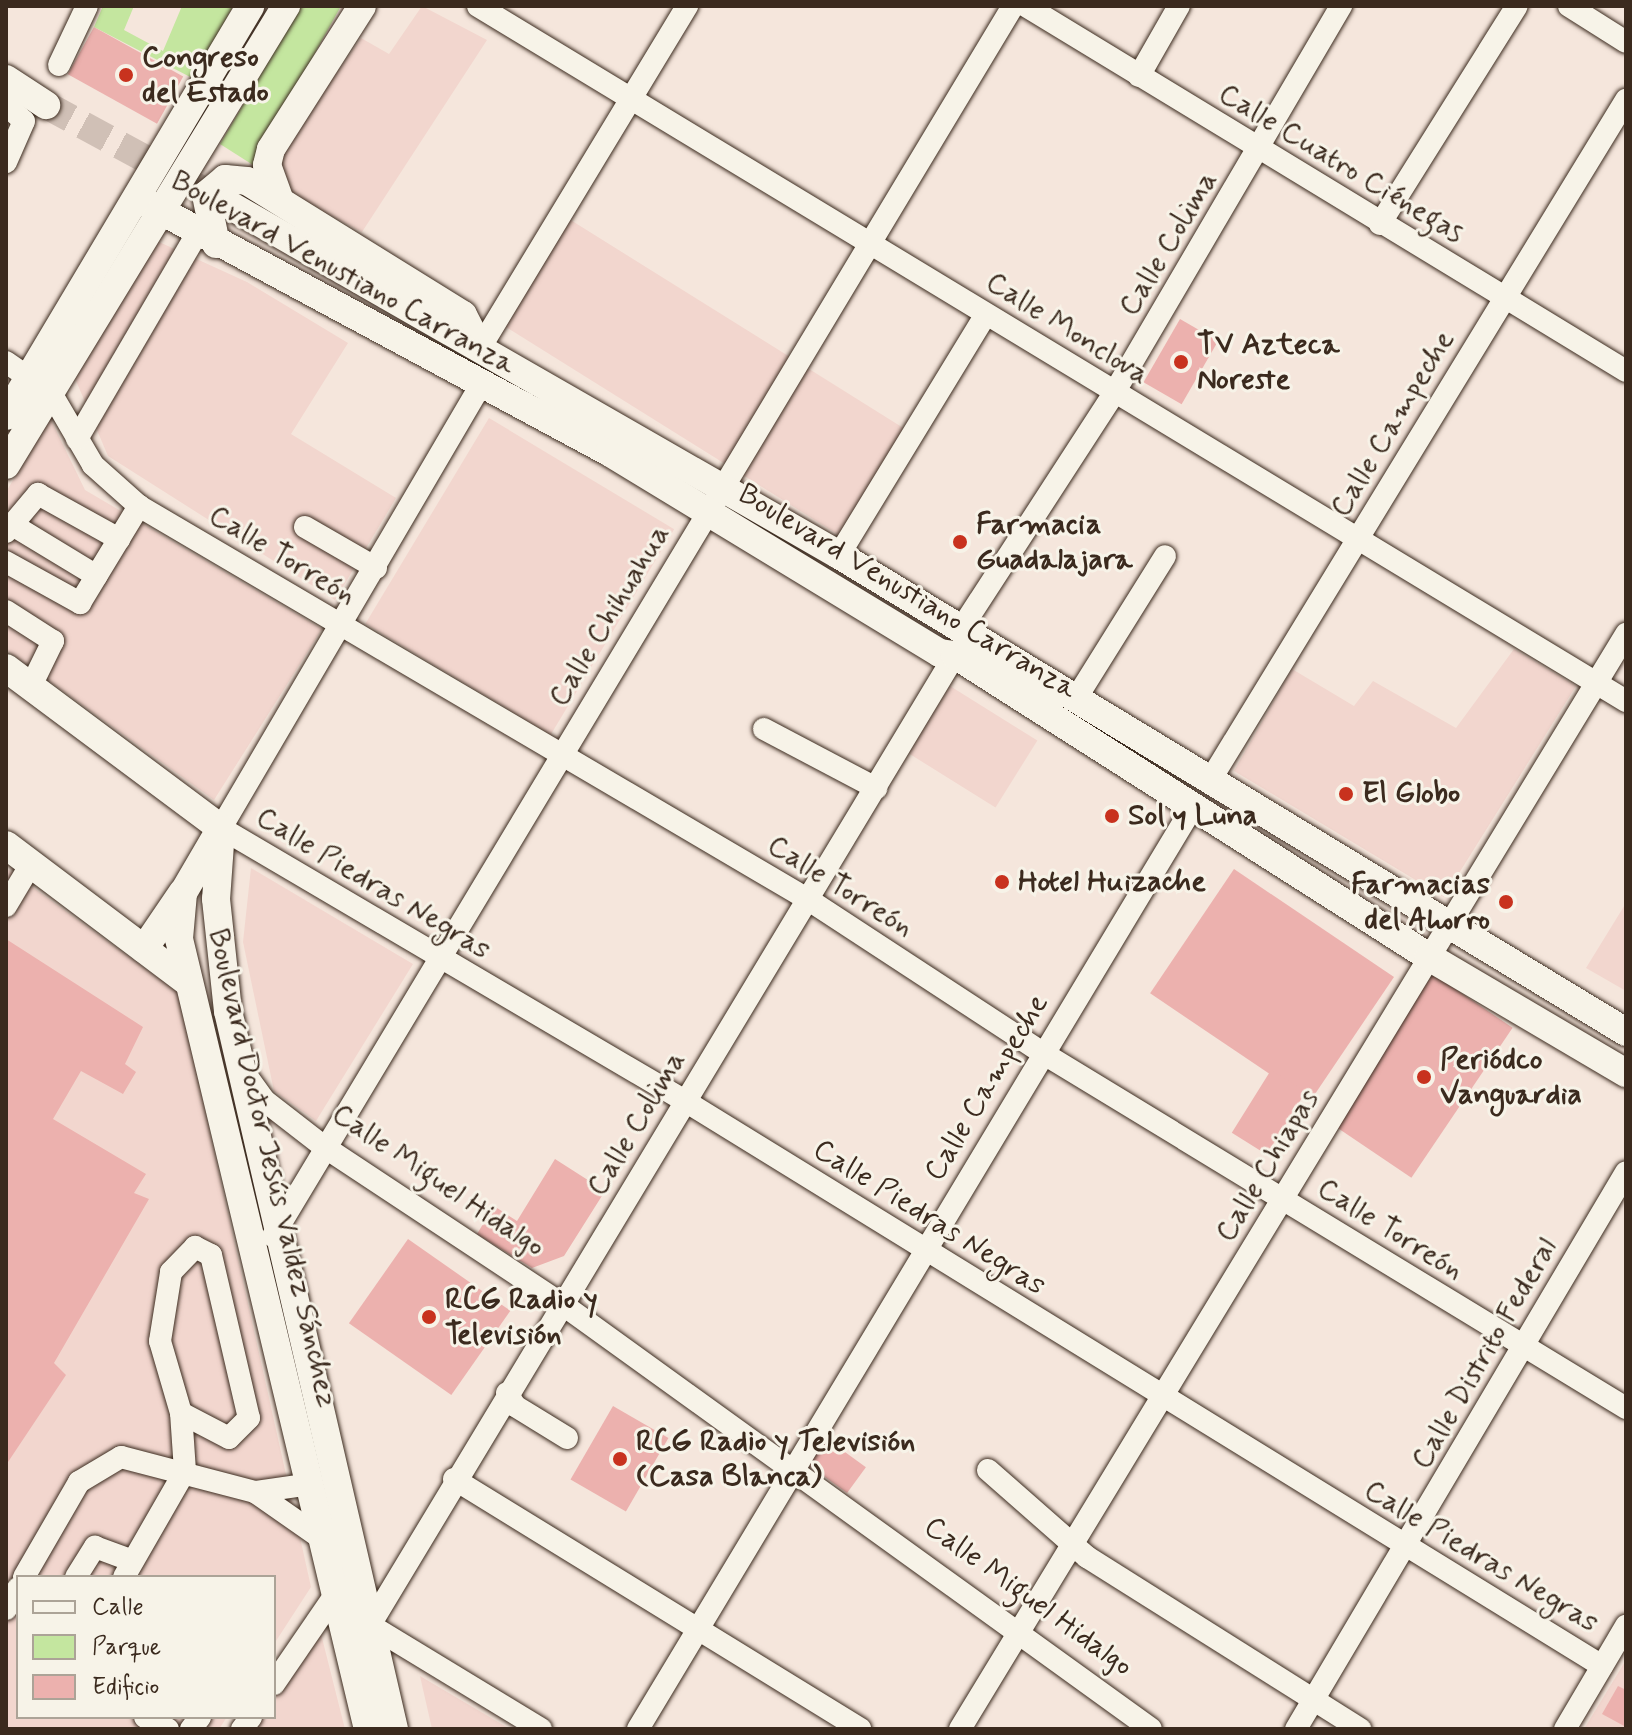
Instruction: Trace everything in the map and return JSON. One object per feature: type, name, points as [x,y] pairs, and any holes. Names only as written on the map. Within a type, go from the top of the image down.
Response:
[{"type":"main road","points":[[148,204],[250,6]]},
{"type":"main road","points":[[6,416],[29,377],[286,6]]},
{"type":"main road","points":[[279,198],[267,165],[271,149],[362,6]]},
{"type":"main road","points":[[6,79],[35,113]]},
{"type":"main road","points":[[206,239],[204,211],[214,183],[237,178],[279,198],[463,315],[480,348]]},
{"type":"main road","name":"Boulevard Venustiano Carranza","points":[[219,199],[839,555],[1192,808],[1429,957],[1626,1073]]},
{"type":"main road","name":"Boulevard Venustiano Carranza","points":[[148,204],[206,239],[708,511],[940,653],[958,642]]},
{"type":"main road","points":[[6,465],[29,377]]},
{"type":"main road","name":"Boulevard Venustiano Carranza","points":[[958,642],[1077,697],[1626,1032]]},
{"type":"main road","points":[[6,668],[221,828]]},
{"type":"main road","name":"Boulevard Doctor Jesús Valdez Sánchez","points":[[221,828],[183,893],[179,939],[259,1257],[335,1595],[358,1629],[394,1729]]},
{"type":"main road","name":"Boulevard Doctor Jesús Valdez Sánchez","points":[[221,828],[218,944],[232,1028],[353,1563],[368,1729]]},
{"type":"main road","points":[[6,845],[188,982]]},
{"type":"main road","points":[[144,949],[183,893]]},
{"type":"main road","points":[[203,1034],[232,1028]]},
{"type":"street","points":[[59,65],[87,6]]},
{"type":"street","name":"Calle Monclova","points":[[478,6],[1626,701]]},
{"type":"street","points":[[480,348],[687,6]]},
{"type":"street","name":"Calle Chihuahua","points":[[259,1257],[323,1146],[873,244],[1013,6]]},
{"type":"street","name":"Calle Cuatro Ciénegas","points":[[1026,6],[1626,371]]},
{"type":"street","points":[[1139,76],[1179,6]]},
{"type":"street","name":"Calle Colima","points":[[358,1629],[454,1479],[809,900],[958,642],[1114,393],[1260,151],[1341,6]]},
{"type":"street","points":[[1380,224],[1517,6]]},
{"type":"street","points":[[1569,6],[1626,42]]},
{"type":"street","name":"Calle Campeche","points":[[1211,779],[1626,100]]},
{"type":"street","points":[[6,105],[35,113],[6,162]]},
{"type":"street","points":[[77,439],[206,239]]},
{"type":"street","points":[[839,555],[986,314]]},
{"type":"street","name":"Calle Torreón","points":[[29,377],[104,478],[139,506],[561,758],[809,900],[1041,1052],[1626,1408]]},
{"type":"street","points":[[221,828],[342,627],[479,388]]},
{"type":"street","points":[[97,576],[8,528],[38,494],[119,539]]},
{"type":"street","points":[[6,562],[77,604],[139,506]]},
{"type":"street","points":[[305,527],[376,568]]},
{"type":"street","points":[[1077,697],[1165,556]]},
{"type":"street","points":[[6,611],[53,641],[31,686]]},
{"type":"street","name":"Calle Chiapas","points":[[960,1729],[1075,1546],[1626,634]]},
{"type":"street","points":[[764,729],[876,788]]},
{"type":"street","name":"Calle Campeche","points":[[638,1729],[1041,1052],[1192,808]]},
{"type":"street","name":"Calle Piedras Negras","points":[[221,828],[438,960],[685,1101],[1602,1666]]},
{"type":"street","points":[[6,906],[31,864]]},
{"type":"street","name":"Calle Miguel Hidalgo","points":[[243,1072],[265,1101],[323,1146],[562,1304],[795,1469],[1151,1729]]},
{"type":"street","name":"Calle Distrito Federal","points":[[1296,1729],[1407,1548],[1626,1172]]},
{"type":"street","points":[[77,1575],[95,1547],[129,1572],[185,1471],[181,1413],[161,1329],[171,1272],[195,1247],[211,1255],[249,1418],[229,1438],[181,1413]]},
{"type":"street","points":[[507,1393],[515,1406],[567,1438]]},
{"type":"street","points":[[25,1575],[79,1482],[97,1466],[136,1457],[255,1492],[353,1563]]},
{"type":"street","points":[[988,1470],[1075,1546],[1360,1729]]},
{"type":"street","points":[[454,1479],[860,1729]]},
{"type":"street","points":[[255,1492],[311,1484]]},
{"type":"street","points":[[6,1609],[16,1592]]},
{"type":"street","points":[[276,1681],[335,1595]]},
{"type":"street","points":[[1565,1729],[1626,1626]]},
{"type":"street","points":[[358,1629],[541,1729]]},
{"type":"street","points":[[149,1719],[168,1729]]},
{"type":"shaded area","points":[[422,6],[487,40],[362,232],[289,194],[276,160],[361,38],[389,54]]},
{"type":"shaded area","points":[[569,219],[914,435],[848,541],[503,325]]},
{"type":"shaded area","points":[[157,241],[247,282],[348,343],[291,434],[396,498],[335,600],[108,456],[74,376]]},
{"type":"shaded area","points":[[50,418],[85,490],[322,629],[214,800],[6,650],[6,492]]},
{"type":"shaded area","points":[[489,418],[674,529],[551,735],[365,624]]},
{"type":"shaded area","points":[[1514,649],[1576,686],[1444,897],[1234,771],[1292,669],[1354,706],[1373,681],[1456,728]]},
{"type":"shaded area","points":[[950,686],[1037,741],[995,808],[908,753]]},
{"type":"shaded area","points":[[6,868],[179,993],[311,1587],[276,1641],[276,1575],[16,1575],[16,1719],[226,1719],[219,1729],[6,1729]]},
{"type":"shaded area","points":[[251,868],[413,964],[316,1121],[274,1091],[243,942]]},
{"type":"shaded area","points":[[1626,903],[1626,991],[1586,968]]},
{"type":"shaded area","points":[[320,1630],[345,1729],[253,1729],[260,1719],[276,1719],[276,1695]]},
{"type":"shaded area","points":[[1626,1660],[1626,1729],[1584,1729]]},
{"type":"shaded area","points":[[420,1676],[510,1729],[432,1729]]},
{"type":"green space","points":[[103,6],[134,6],[124,30],[163,51],[182,6],[233,6],[194,79],[94,27]]},
{"type":"green space","points":[[301,6],[341,6],[253,165],[220,144]]},
{"type":"building","name":"Congreso del Estado","points":[[94,27],[183,76],[157,124],[68,74]]},
{"type":"building","name":"TV Azteca Noreste","points":[[1180,319],[1218,341],[1182,404],[1144,382]]},
{"type":"building","points":[[1234,869],[1394,977],[1310,1101],[1150,993]]},
{"type":"building","points":[[6,939],[143,1027],[125,1064],[136,1072],[123,1094],[81,1071],[53,1119],[146,1174],[134,1193],[149,1199],[54,1363],[66,1375],[6,1465]]},
{"type":"building","name":"Periódco Vanguardia","points":[[1433,974],[1513,1028],[1411,1178],[1332,1124]]},
{"type":"building","points":[[1271,1070],[1306,1092],[1267,1154],[1232,1133]]},
{"type":"building","points":[[555,1159],[605,1191],[564,1256],[532,1268],[477,1234],[494,1206],[517,1221]]},
{"type":"building","name":"RCG Radio y Televisión","points":[[408,1239],[510,1311],[451,1395],[349,1323]]},
{"type":"building","name":"RCG Radio y Televisión (Casa Blanca)","points":[[613,1406],[668,1438],[626,1512],[570,1480]]},
{"type":"building","points":[[823,1436],[866,1467],[847,1493],[804,1462]]},
{"type":"building","points":[[1618,1686],[1626,1690],[1626,1727],[1602,1714]]},
{"type":"tunnel","points":[[46,105],[219,199]]},
{"type":"place","name":"Congreso del Estado","points":[[126,75]]},
{"type":"place","name":"TV Azteca Noreste","points":[[1181,362]]},
{"type":"place","name":"Farmacia Guadalajara","points":[[960,542]]},
{"type":"place","name":"El Globo","points":[[1346,794]]},
{"type":"place","name":"Sol y Luna","points":[[1112,816]]},
{"type":"place","name":"Hotel Huizache","points":[[1002,882]]},
{"type":"place","name":"Farmacias del Ahorro","points":[[1506,902]]},
{"type":"place","name":"Periódco Vanguardia","points":[[1424,1077]]},
{"type":"place","name":"RCG Radio y Televisión","points":[[429,1317]]},
{"type":"place","name":"RCG Radio y Televisión (Casa Blanca)","points":[[620,1459]]}]
